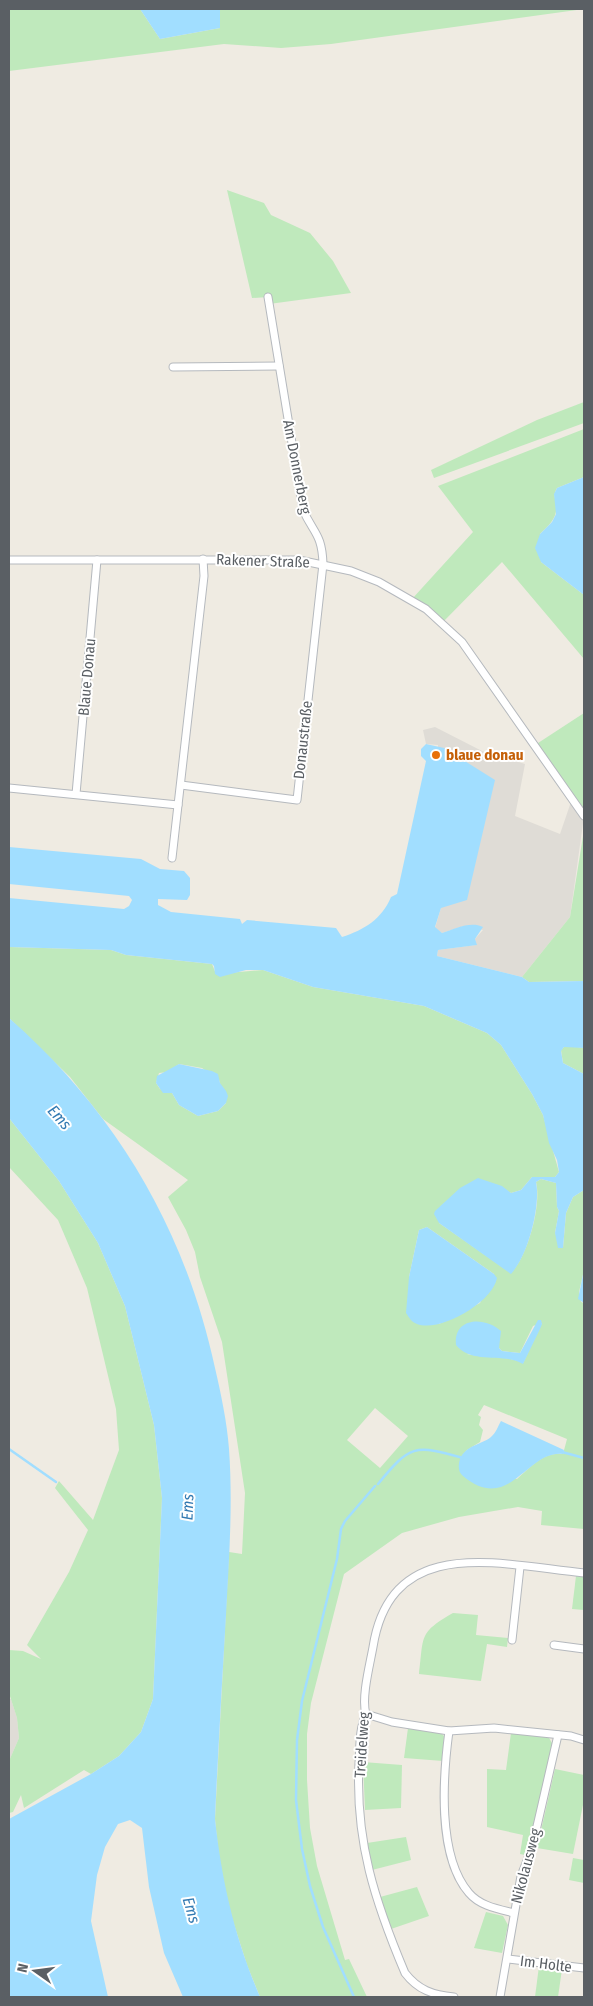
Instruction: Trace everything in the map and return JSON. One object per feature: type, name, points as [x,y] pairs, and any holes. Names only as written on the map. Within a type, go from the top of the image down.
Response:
[{"type":"street","name":"Am Donnerberg","points":[[268,297],[303,510],[320,538],[323,564]]},
{"type":"street","points":[[173,367],[279,366]]},
{"type":"street","points":[[172,858],[204,576],[204,559]]},
{"type":"street","name":"Rakener Straße","points":[[9,560],[278,559],[323,564],[351,571],[394,589],[443,622],[473,655],[584,816]]},
{"type":"street","name":"Blaue Donau","points":[[76,794],[97,560]]},
{"type":"street","name":"Donaustraße","points":[[181,785],[297,800],[323,564]]},
{"type":"street","points":[[9,788],[178,805]]},
{"type":"street","name":"Treidelweg","points":[[454,1997],[426,1992],[410,1980],[375,1897],[362,1842],[359,1809],[360,1746],[362,1723],[366,1714],[364,1708],[373,1644],[379,1620],[397,1589],[418,1573],[444,1565],[479,1562],[584,1574]]},
{"type":"street","points":[[512,1640],[520,1567]]},
{"type":"street","points":[[554,1645],[584,1648]]},
{"type":"street","points":[[366,1714],[392,1722],[449,1731],[494,1728],[558,1735],[584,1740]]},
{"type":"street","points":[[449,1731],[445,1766],[444,1814],[453,1861],[469,1894],[490,1908],[514,1913]]},
{"type":"street","name":"Nikolausweg","points":[[500,1997],[521,1876],[532,1848],[558,1735]]},
{"type":"street","name":"Im Holte","points":[[508,1959],[584,1968]]},
{"type":"shaded area","points":[[435,727],[482,751],[525,764],[515,816],[560,834],[572,799],[584,816],[570,917],[522,977],[437,956],[438,950],[476,945],[475,939],[483,930],[464,926],[442,933],[435,928],[441,908],[438,745],[426,744],[423,730]]},
{"type":"shaded area","points":[[9,1699],[11,1699],[17,1718],[19,1738],[9,1761]]},
{"type":"green space","points":[[9,9],[140,9],[160,39],[220,28],[220,9],[584,9],[331,44],[281,48],[224,44],[9,71]]},
{"type":"green space","points":[[227,190],[264,203],[271,215],[310,233],[333,261],[351,293],[269,304],[268,297],[252,298]]},
{"type":"green space","points":[[584,402],[584,423],[434,478],[431,470],[537,420]]},
{"type":"green space","points":[[584,429],[584,477],[557,488],[555,494],[556,513],[550,524],[540,534],[541,562],[584,595],[584,659],[502,562],[443,622],[412,599],[473,532],[438,486]]},
{"type":"green space","points":[[584,713],[584,816],[535,745]]},
{"type":"green space","points":[[584,830],[584,981],[529,982],[522,977],[570,917]]},
{"type":"green space","points":[[9,947],[111,950],[126,955],[212,964],[216,974],[263,970],[313,987],[424,1006],[487,1033],[501,1045],[543,1115],[559,1172],[555,1177],[532,1177],[521,1190],[511,1193],[497,1185],[439,1223],[511,1273],[523,1255],[532,1230],[537,1204],[536,1182],[541,1179],[556,1183],[557,1207],[559,1211],[555,1233],[563,1248],[566,1213],[573,1197],[584,1190],[584,1270],[579,1292],[581,1302],[584,1303],[584,1529],[541,1525],[542,1511],[518,1507],[459,1517],[402,1533],[344,1574],[311,1703],[307,1734],[307,1780],[310,1828],[317,1866],[345,1960],[349,1959],[367,1997],[260,1997],[247,1965],[231,1915],[220,1869],[215,1819],[229,1552],[242,1554],[245,1493],[222,1342],[200,1277],[195,1252],[186,1230],[168,1197],[188,1180],[103,1119],[70,1077],[9,1018]],"holes":[[[179,1064],[202,1068],[219,1080],[226,1103],[218,1111],[198,1116],[179,1105],[172,1093],[160,1089],[156,1083],[159,1073],[168,1072]],[[427,1227],[494,1274],[480,1303],[439,1324],[409,1277],[419,1230]],[[542,1323],[523,1363],[517,1360],[467,1354],[499,1348],[502,1351],[520,1353],[533,1326]],[[484,1405],[567,1439],[563,1454],[549,1455],[543,1458],[517,1479],[461,1458],[467,1450],[480,1442],[483,1430],[479,1425],[481,1417],[478,1415]],[[375,1408],[408,1436],[380,1468],[347,1440]]]},
{"type":"green space","points":[[564,1047],[584,1048],[584,1074],[563,1063],[561,1050]]},
{"type":"green space","points":[[9,1118],[59,1181],[98,1243],[125,1306],[154,1425],[162,1498],[153,1699],[141,1732],[119,1756],[91,1774],[84,1770],[24,1808],[21,1795],[13,1812],[9,1813],[9,1761],[19,1738],[17,1718],[9,1693],[9,1650],[23,1651],[41,1659],[27,1645],[69,1572],[88,1530],[55,1488],[59,1481],[93,1520],[119,1450],[116,1409],[87,1288],[58,1220],[9,1167]]},
{"type":"green space","points":[[576,1576],[584,1577],[584,1610],[572,1609]]},
{"type":"green space","points":[[453,1613],[478,1615],[476,1635],[508,1638],[507,1647],[487,1644],[481,1681],[419,1674],[423,1643],[428,1631]]},
{"type":"green space","points":[[408,1728],[441,1733],[444,1736],[443,1761],[404,1758]]},
{"type":"green space","points":[[511,1733],[548,1736],[553,1745],[530,1845],[525,1855],[520,1854],[523,1835],[487,1827],[487,1769],[506,1770]]},
{"type":"green space","points":[[363,1762],[402,1765],[401,1808],[365,1810]]},
{"type":"green space","points":[[555,1769],[584,1775],[584,1800],[573,1854],[537,1848]]},
{"type":"green space","points":[[406,1837],[411,1860],[372,1870],[367,1843]]},
{"type":"green space","points":[[573,1858],[584,1860],[584,1883],[569,1880]]},
{"type":"green space","points":[[417,1887],[429,1916],[391,1929],[380,1897]]},
{"type":"green space","points":[[486,1912],[503,1916],[508,1925],[502,1953],[474,1948]]},
{"type":"green space","points":[[539,1966],[562,1969],[558,1997],[535,1997]]},
{"type":"water","points":[[140,9],[220,9],[220,28],[160,39]]},
{"type":"water","points":[[584,477],[584,595],[541,562],[535,548],[540,534],[552,522],[556,514],[554,494],[557,488]]},
{"type":"water","points":[[426,744],[444,748],[495,780],[467,900],[441,908],[435,927],[442,933],[468,925],[483,927],[475,939],[477,945],[438,950],[437,956],[522,977],[529,982],[584,981],[584,1048],[564,1047],[561,1051],[563,1063],[584,1074],[584,1190],[573,1197],[566,1213],[563,1248],[558,1248],[555,1233],[559,1211],[557,1207],[556,1183],[541,1179],[536,1182],[537,1204],[532,1230],[523,1255],[511,1274],[439,1223],[434,1214],[460,1188],[478,1178],[502,1186],[511,1193],[521,1190],[532,1177],[555,1177],[559,1172],[557,1160],[549,1143],[543,1115],[501,1045],[487,1033],[424,1006],[313,987],[263,970],[246,970],[220,977],[215,974],[212,964],[126,955],[111,950],[9,947],[9,898],[124,909],[129,906],[132,900],[129,896],[9,884],[9,847],[141,859],[160,869],[184,871],[190,878],[190,895],[187,900],[158,899],[158,905],[171,912],[240,919],[242,924],[247,920],[336,928],[342,937],[358,931],[383,912],[391,897],[397,894],[426,761],[421,756],[421,749]]},
{"type":"water","name":"Ems","points":[[9,1018],[47,1054],[82,1093],[113,1133],[141,1176],[165,1221],[185,1268],[202,1317],[224,1408],[230,1470],[231,1511],[215,1819],[221,1866],[231,1910],[243,1953],[260,1997],[183,1997],[164,1953],[149,1887],[142,1828],[130,1820],[118,1824],[105,1847],[97,1875],[91,1921],[108,1997],[9,1997],[9,1819],[91,1774],[119,1756],[141,1732],[153,1699],[162,1498],[154,1425],[125,1306],[98,1243],[59,1181],[9,1118]]},
{"type":"water","points":[[179,1064],[218,1074],[220,1083],[228,1096],[226,1103],[218,1111],[198,1116],[179,1105],[172,1093],[163,1093],[156,1083],[157,1076]]},
{"type":"water","points":[[427,1227],[497,1278],[486,1297],[476,1305],[451,1320],[427,1326],[415,1323],[406,1313],[409,1277],[419,1230]]},
{"type":"water","points":[[584,1270],[584,1303],[578,1299]]},
{"type":"water","points":[[538,1320],[541,1320],[542,1324],[523,1364],[506,1359],[470,1355],[456,1345],[456,1336],[460,1329],[465,1324],[479,1321],[494,1326],[501,1331],[499,1348],[502,1351],[520,1353]]},
{"type":"water","points":[[501,1421],[564,1450],[563,1454],[550,1455],[538,1461],[506,1485],[493,1488],[479,1486],[461,1474],[459,1468],[460,1459],[470,1448],[491,1437]]},
{"type":"waterway","points":[[9,1449],[56,1482]]},
{"type":"waterway","points":[[378,1484],[398,1462],[414,1451],[434,1451],[463,1458]]},
{"type":"waterway","points":[[562,1452],[584,1458]]},
{"type":"waterway","points":[[354,1997],[323,1927],[310,1886],[302,1849],[296,1800],[297,1740],[302,1701],[337,1559],[341,1529],[345,1521],[375,1486]]},
{"type":"place","name":"blaue donau","points":[[436,755]]}]
